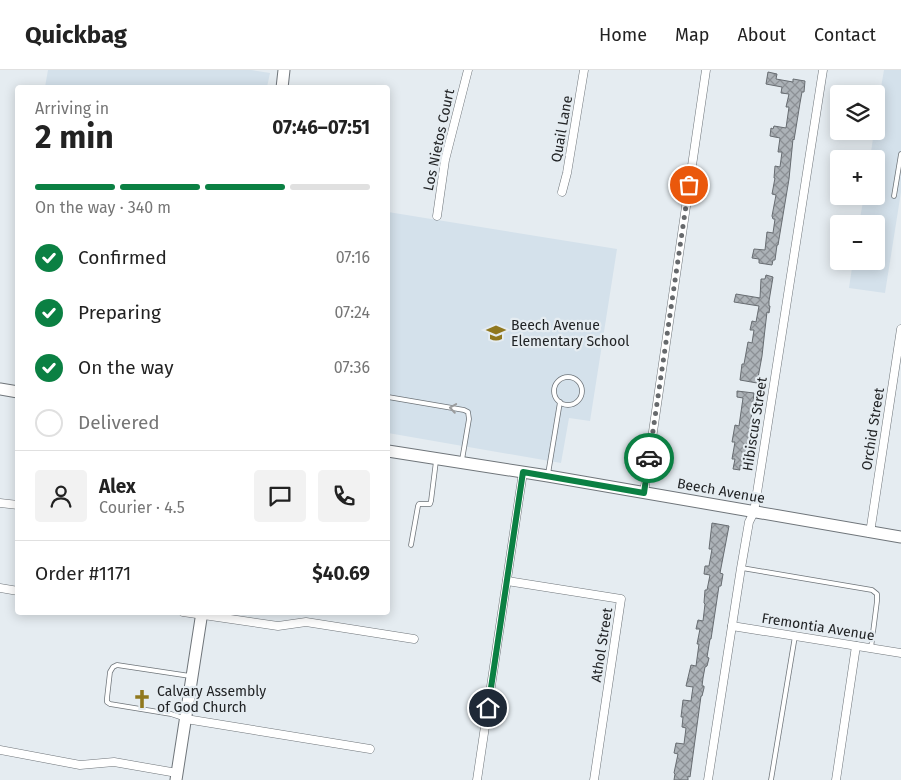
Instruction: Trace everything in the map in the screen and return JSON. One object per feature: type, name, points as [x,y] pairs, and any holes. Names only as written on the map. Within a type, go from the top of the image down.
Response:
[{"type":"main road","points":[[282,85],[284,70]]},
{"type":"main road","points":[[0,389],[15,392]]},
{"type":"main road","name":"Beech Avenue","points":[[390,451],[548,476],[901,537]]},
{"type":"main road","points":[[176,776],[202,615]]},
{"type":"street","name":"Los Nietos Court","points":[[437,216],[445,160],[468,70]]},
{"type":"street","name":"Quail Lane","points":[[562,192],[567,173],[584,70]]},
{"type":"street","points":[[644,493],[706,70]]},
{"type":"street","name":"Hibiscus Street","points":[[708,780],[741,568],[749,522],[754,512],[824,70]]},
{"type":"street","name":"Orchid Street","points":[[870,533],[901,329]]},
{"type":"street","points":[[476,780],[523,472]]},
{"type":"street","points":[[0,502],[15,504]]},
{"type":"street","name":"Athol Street","points":[[506,581],[622,599],[594,780]]},
{"type":"street","points":[[0,588],[15,590]]},
{"type":"street","points":[[208,615],[278,626],[306,622],[414,639]]},
{"type":"street","name":"Fremontia Avenue","points":[[732,626],[901,654]]},
{"type":"street","points":[[836,780],[856,646]]},
{"type":"street","points":[[186,719],[370,749]]},
{"type":"street","points":[[0,750],[80,765],[114,762],[176,776]]},
{"type":"lane","points":[[894,196],[901,154]]},
{"type":"lane","points":[[548,476],[560,402],[555,394],[556,385],[558,381],[566,377],[570,377],[581,384],[582,393],[578,401],[569,405],[560,402]]},
{"type":"lane","points":[[390,397],[468,412],[469,419],[462,462]]},
{"type":"lane","points":[[411,545],[418,506],[419,504],[430,504],[431,501],[437,458]]},
{"type":"lane","points":[[741,568],[872,590],[877,594],[878,601],[871,648]]},
{"type":"lane","points":[[771,780],[795,636]]},
{"type":"lane","points":[[186,719],[171,714],[110,704],[107,702],[107,698],[110,672],[117,665],[192,676]]},
{"type":"shaded area","points":[[48,70],[251,70],[270,73],[267,85],[45,85]]},
{"type":"shaded area","points":[[884,70],[901,70],[901,192],[885,293],[849,288],[852,270],[885,270],[885,215],[861,215],[862,205],[885,205],[885,150],[871,150],[873,140],[885,140],[885,85],[881,85]]},
{"type":"shaded area","name":"Beech Avenue Elementary School","points":[[390,212],[617,249],[590,421],[569,418],[561,463],[390,433]]},
{"type":"building","points":[[768,72],[777,74],[776,79],[793,82],[793,79],[805,81],[793,139],[789,179],[778,245],[772,265],[759,263],[759,259],[752,258],[754,249],[765,250],[767,232],[773,233],[775,219],[772,216],[776,195],[772,194],[775,166],[780,167],[782,152],[778,152],[780,138],[770,136],[771,128],[773,129],[774,126],[786,128],[789,107],[786,107],[789,94],[781,93],[782,87],[766,84]]},
{"type":"building","points":[[766,275],[773,277],[757,383],[740,380],[748,342],[752,343],[754,330],[750,330],[752,321],[756,322],[759,306],[734,302],[736,294],[760,298],[761,279],[765,279]]},
{"type":"building","points":[[737,391],[754,393],[746,462],[744,466],[740,465],[740,470],[733,469],[735,459],[732,459],[735,425],[739,426],[743,398],[737,397]]},
{"type":"building","points":[[712,523],[729,526],[720,573],[723,574],[721,586],[719,586],[707,657],[709,658],[703,678],[702,686],[704,688],[701,696],[690,777],[688,776],[688,780],[674,780],[678,754],[674,753],[676,743],[684,744],[686,728],[682,727],[683,700],[691,701],[693,687],[686,686],[691,665],[696,666],[700,629],[696,629],[698,620],[703,621],[705,590],[707,590],[710,575],[704,574],[705,566],[709,566],[712,549],[709,549]]},
{"type":"way so far","points":[[649,458],[689,185]]},
{"type":"place","name":"Beech Avenue Elementary School","points":[[496,333]]},
{"type":"place","name":"Calvary Assembly of God Church","points":[[142,699]]},
{"type":"route","points":[[488,708],[523,472],[644,493],[649,458]]}]
